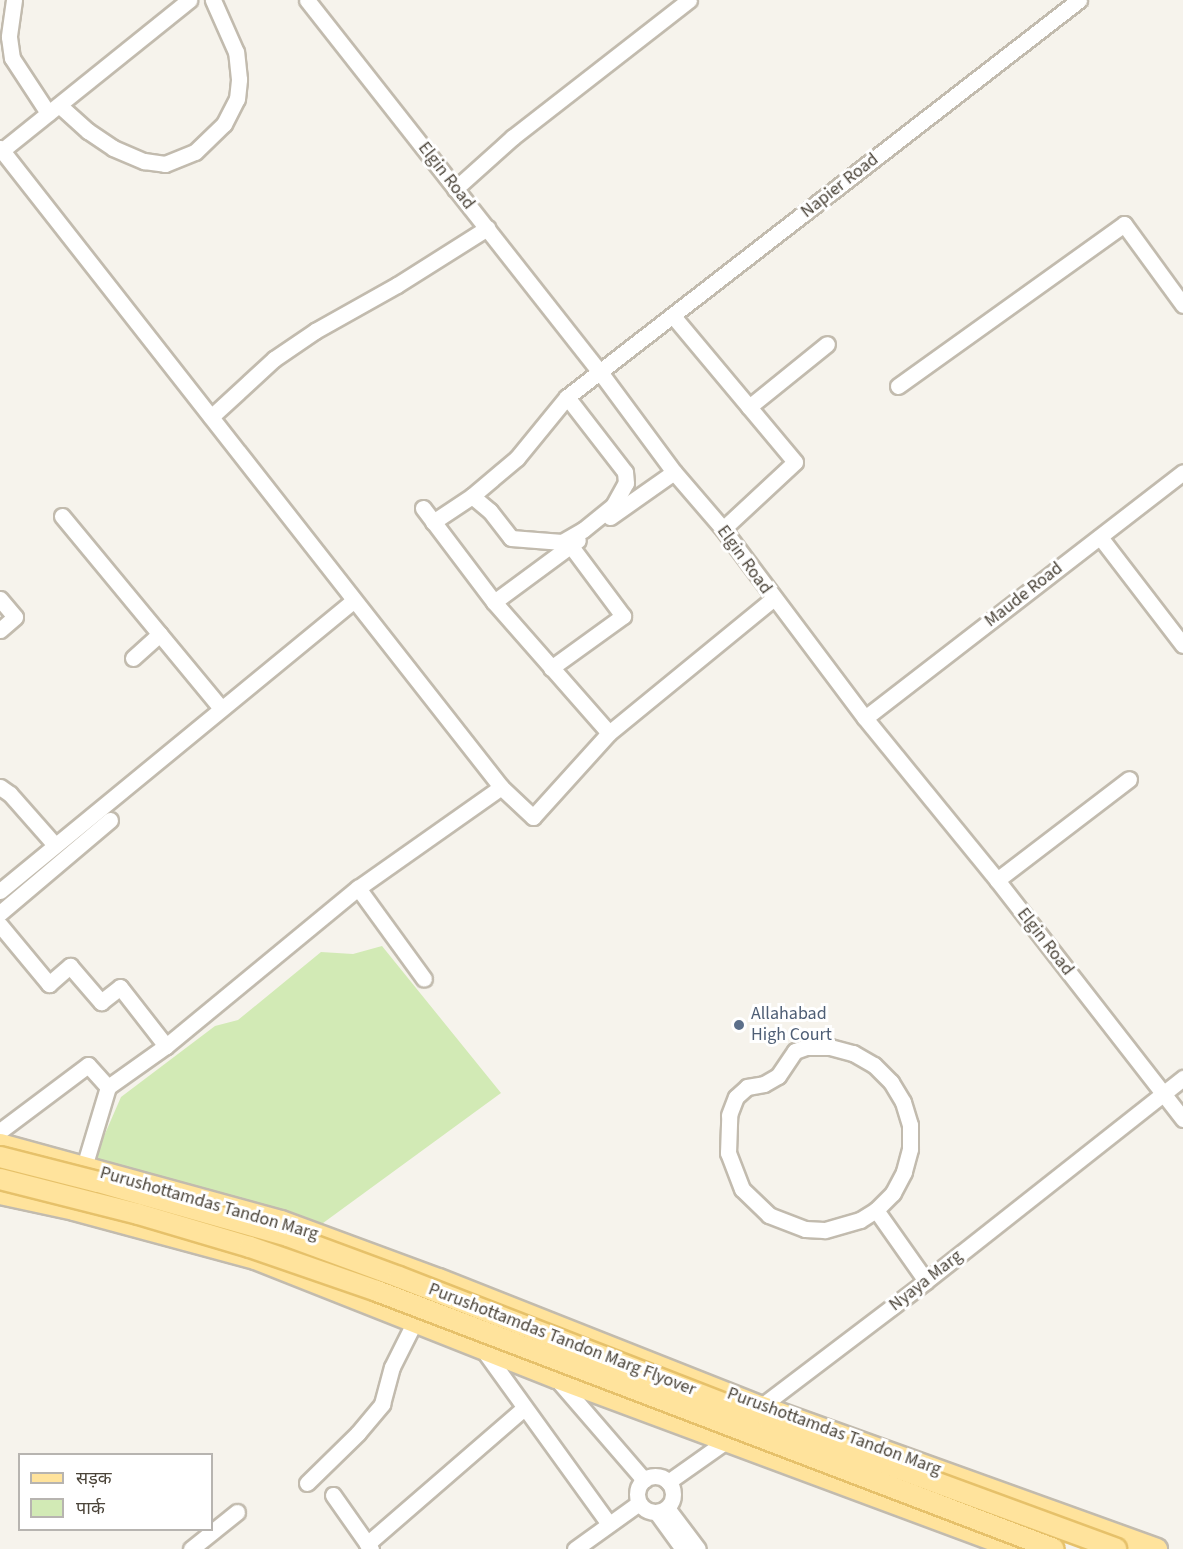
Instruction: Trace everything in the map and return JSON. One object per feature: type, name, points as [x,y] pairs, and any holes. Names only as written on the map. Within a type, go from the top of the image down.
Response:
[{"type":"main road","name":"Purushottamdas Tandon Marg","points":[[0,1144],[281,1221],[439,1279],[760,1406],[1157,1549]]},
{"type":"main road","name":"Purushottamdas Tandon Marg Flyover","points":[[0,1157],[98,1182],[288,1236],[780,1425],[1116,1549]]},
{"type":"main road","name":"Purushottamdas Tandon Marg Flyover","points":[[0,1179],[138,1214],[250,1247],[367,1287],[1054,1549]]},
{"type":"main road","points":[[0,1194],[74,1210],[255,1259],[556,1378],[1017,1549]]},
{"type":"street","points":[[14,0],[9,37],[12,58],[54,109],[113,148],[144,161],[165,164],[195,152],[224,124],[237,99],[239,79],[236,52],[213,0]]},
{"type":"street","points":[[189,0],[1,150],[501,787],[533,816],[609,733],[773,599]]},
{"type":"street","name":"Elgin Road","points":[[308,0],[600,372],[674,472],[723,529],[773,599],[865,718],[997,880],[1183,1119]]},
{"type":"street","points":[[455,189],[513,138],[689,0]]},
{"type":"street","name":"Napier Road","points":[[433,522],[472,496],[517,458],[567,397],[1079,0]]},
{"type":"street","points":[[898,386],[1124,224],[1183,305]]},
{"type":"street","points":[[211,417],[274,359],[315,331],[397,285],[487,228]]},
{"type":"street","points":[[673,316],[795,462],[723,529]]},
{"type":"street","points":[[749,407],[827,344]]},
{"type":"street","points":[[472,496],[490,511],[511,538],[532,542],[562,542],[583,530],[613,506],[626,483],[625,472],[567,397]]},
{"type":"street","points":[[494,602],[674,472]]},
{"type":"street","name":"Maude Road","points":[[865,718],[1183,472]]},
{"type":"street","points":[[423,508],[494,602],[609,733]]},
{"type":"street","points":[[62,516],[221,708]]},
{"type":"street","points":[[1100,537],[1183,645]]},
{"type":"street","points":[[551,668],[623,616],[570,545]]},
{"type":"street","points":[[0,599],[15,617],[0,630]]},
{"type":"street","points":[[0,891],[354,600]]},
{"type":"street","points":[[133,658],[160,634]]},
{"type":"street","points":[[997,880],[1129,778]]},
{"type":"street","points":[[0,787],[55,846]]},
{"type":"street","points":[[74,1210],[83,1168],[108,1087],[166,1046],[358,888],[501,787]]},
{"type":"street","points":[[0,913],[110,820]]},
{"type":"street","points":[[358,888],[424,979]]},
{"type":"street","points":[[0,925],[48,984],[70,966],[101,1002],[120,987],[166,1046]]},
{"type":"street","points":[[806,1047],[842,1050],[874,1065],[897,1092],[910,1125],[910,1149],[904,1172],[893,1193],[876,1210],[860,1220],[824,1230],[805,1229],[769,1215],[742,1189],[730,1162],[727,1134],[736,1097],[747,1087],[764,1083],[778,1076],[795,1051],[806,1047]]},
{"type":"street","points":[[0,1131],[88,1065],[108,1087]]},
{"type":"street","name":"Nyaya Marg","points":[[668,1482],[729,1441],[760,1406],[926,1281],[1183,1078]]},
{"type":"street","points":[[876,1210],[926,1281]]},
{"type":"street","points":[[307,1483],[358,1433],[382,1404],[392,1367],[415,1321]]},
{"type":"street","points":[[481,1347],[608,1523]]},
{"type":"street","points":[[556,1378],[644,1480]]},
{"type":"street","points":[[333,1495],[369,1547],[524,1408]]},
{"type":"street","points":[[656,1476],[668,1482],[673,1493],[662,1510],[646,1511],[639,1503],[638,1488],[644,1480],[656,1476]]},
{"type":"street","points":[[575,1549],[608,1523],[639,1503]]},
{"type":"street","points":[[662,1510],[683,1549]]},
{"type":"street","points":[[662,1510],[698,1549]]},
{"type":"street","points":[[191,1549],[237,1512]]},
{"type":"green space","points":[[382,946],[501,1093],[308,1234],[87,1175],[121,1097],[215,1026],[238,1020],[321,952],[353,954]]},
{"type":"place","name":"Allahabad High Court","points":[[739,1025]]}]
